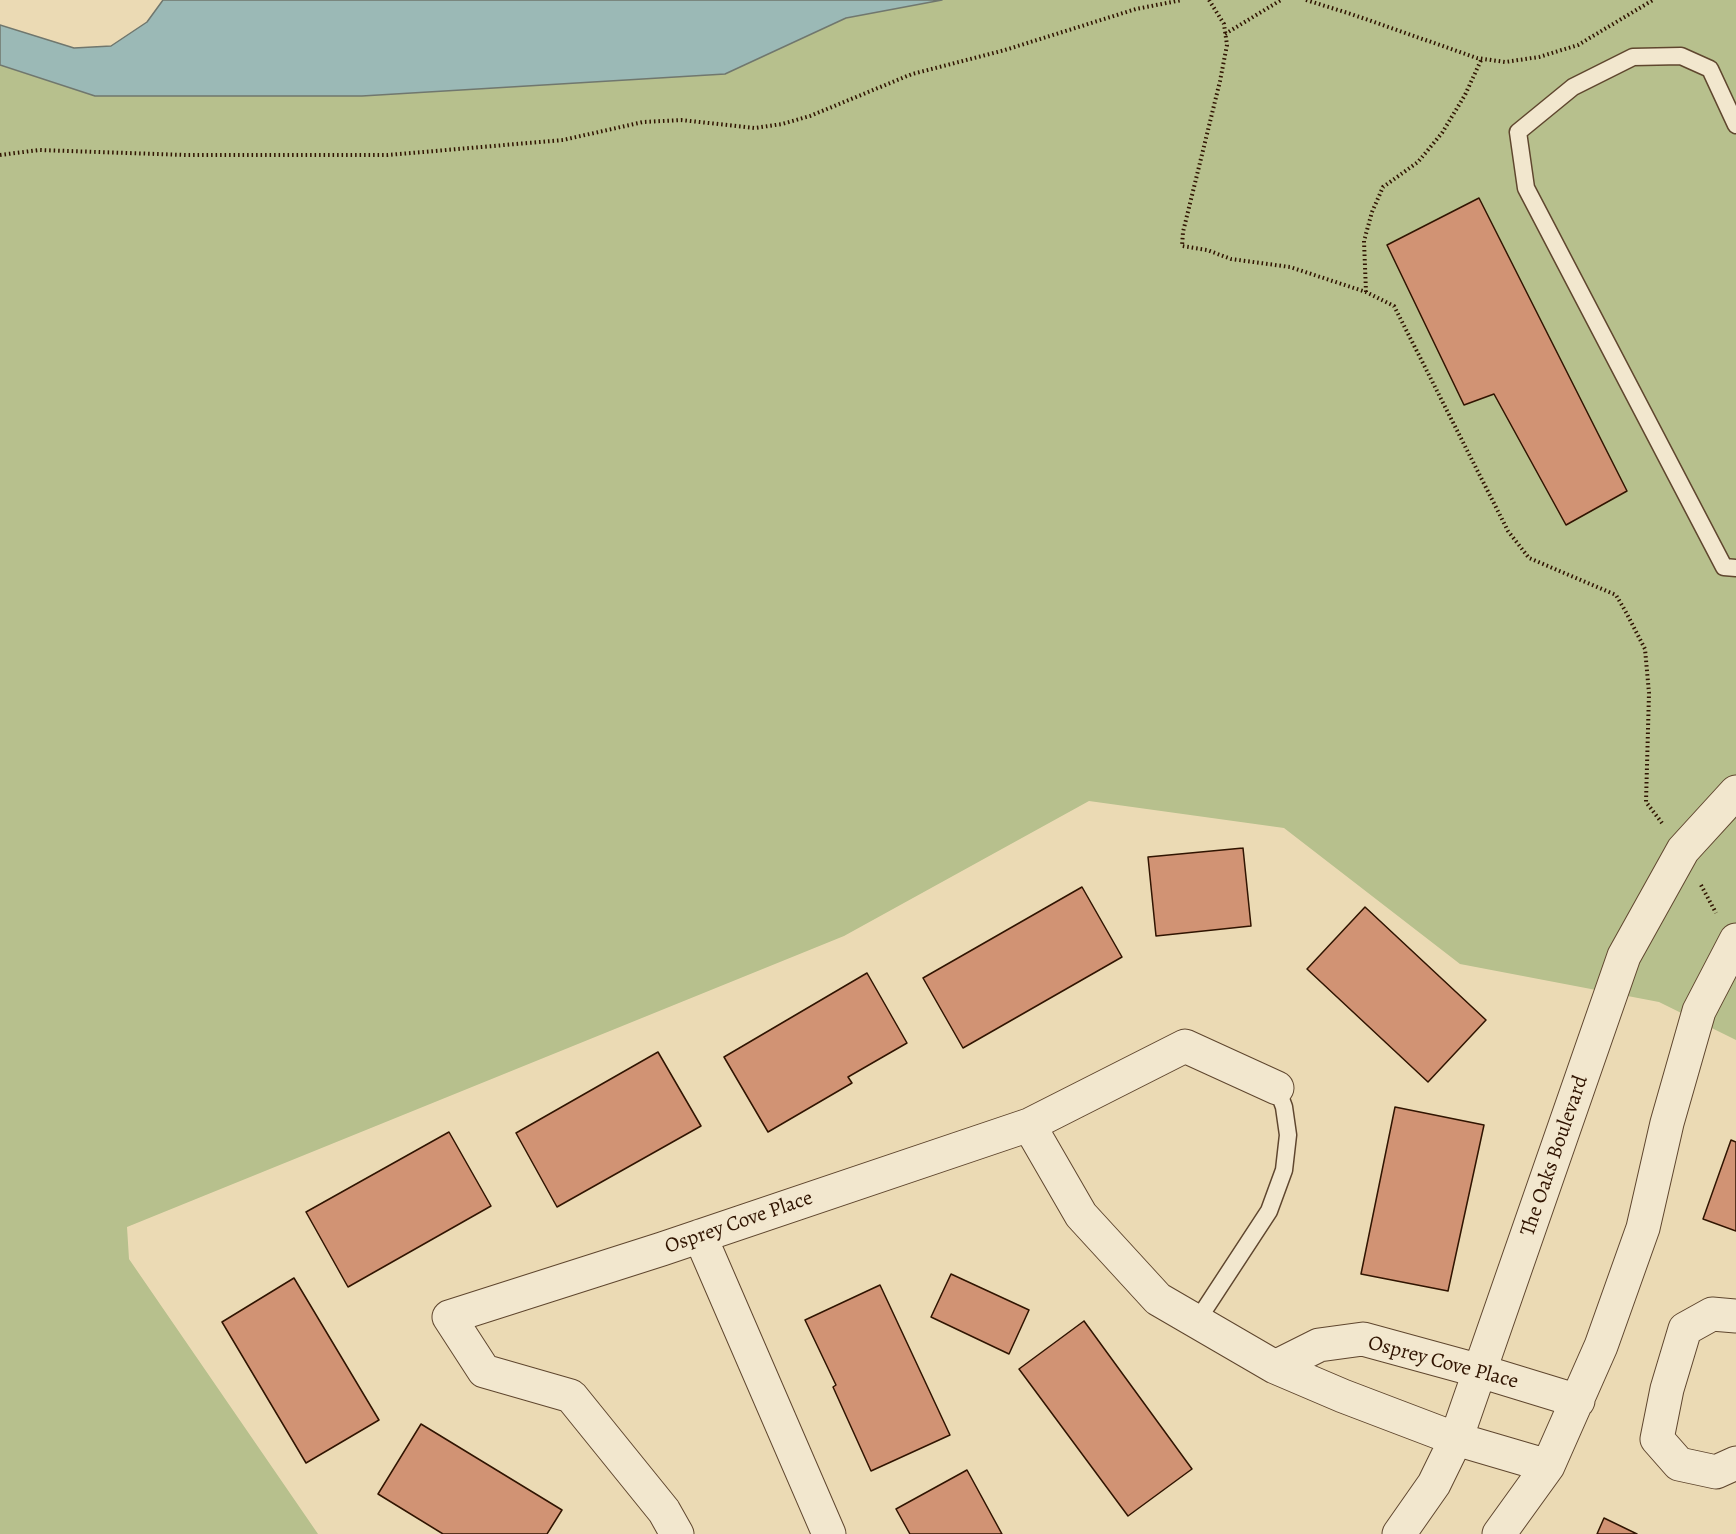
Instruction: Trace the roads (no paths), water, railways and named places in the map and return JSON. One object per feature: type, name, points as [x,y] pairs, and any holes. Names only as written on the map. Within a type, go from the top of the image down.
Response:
[{"type":"street","name":"The Oaks Boulevard","points":[[1399,1534],[1434,1484],[1456,1439],[1623,956],[1683,850],[1736,792]]},
{"type":"street","points":[[1499,1534],[1548,1466],[1601,1346],[1643,1228],[1667,1122],[1699,1011],[1734,942]]},
{"type":"street","name":"Osprey Cove Place","points":[[677,1534],[664,1510],[571,1396],[484,1371],[449,1317],[700,1236],[1029,1125],[1185,1046],[1277,1088]]},
{"type":"street","points":[[1029,1125],[1081,1215],[1158,1299],[1275,1367],[1343,1396],[1456,1439],[1548,1466]]},
{"type":"street","points":[[700,1236],[829,1534]]},
{"type":"street","points":[[1736,1316],[1712,1314],[1685,1329],[1667,1389],[1657,1439],[1679,1464],[1716,1472],[1736,1463]]},
{"type":"street","name":"Osprey Cove Place","points":[[1275,1367],[1319,1345],[1364,1339],[1578,1401]]},
{"type":"lane","points":[[1736,125],[1710,69],[1682,56],[1634,57],[1573,87],[1518,132],[1526,188],[1724,567],[1736,568]]},
{"type":"lane","points":[[1197,1321],[1269,1211],[1284,1170],[1288,1135],[1284,1107],[1277,1088]]},
{"type":"water","points":[[163,0],[942,0],[846,18],[725,74],[362,96],[95,96],[0,65],[0,25],[74,48],[111,46],[147,22]]}]
